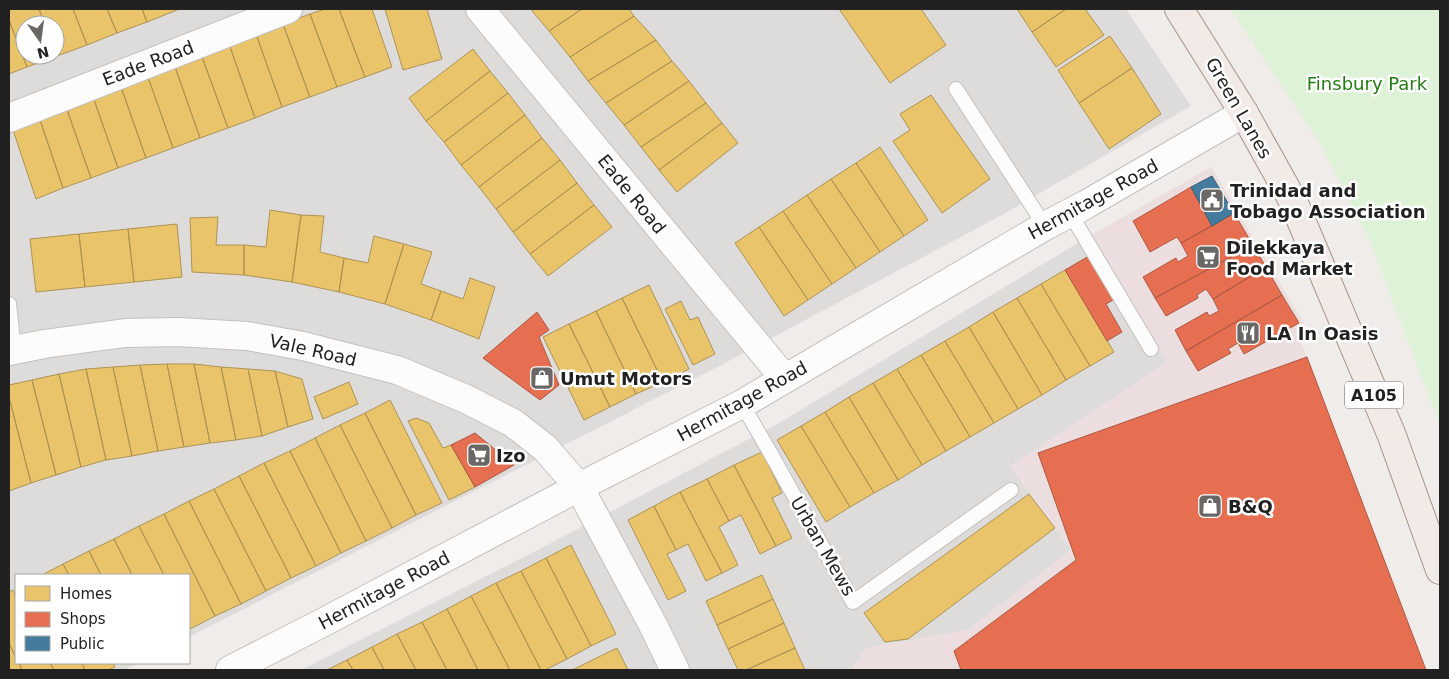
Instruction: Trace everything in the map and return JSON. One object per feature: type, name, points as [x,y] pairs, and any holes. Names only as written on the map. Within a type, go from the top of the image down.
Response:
[{"type":"main road","name":"Green Lanes","points":[[1179,9],[1244,113],[1299,214],[1392,436],[1440,570]]},
{"type":"street","name":"Eade Road","points":[[9,118],[288,9]]},
{"type":"street","name":"Eade Road","points":[[480,9],[784,378]]},
{"type":"street","name":"Hermitage Road","points":[[242,668],[580,487],[742,404],[1045,226],[1244,113]]},
{"type":"street","name":"Vale Road","points":[[11,350],[126,333],[178,332],[247,336],[303,346],[397,370],[466,399],[513,423],[545,448],[580,487],[675,670]]},
{"type":"lane","points":[[956,89],[1045,226]]},
{"type":"lane","points":[[1070,212],[1151,349]]},
{"type":"lane","points":[[9,304],[11,350]]},
{"type":"lane","name":"Urban Mews","points":[[742,404],[853,602],[1011,490]]},
{"type":"shaded area","points":[[9,9],[1126,9],[1191,106],[1000,216],[723,364],[190,636],[190,574],[15,574],[15,664],[137,664],[124,670],[9,670]]},
{"type":"shaded area","points":[[953,9],[970,9],[1064,152],[1002,190],[919,70],[952,49],[934,22]]},
{"type":"shaded area","name":"B&Q","points":[[1211,167],[1306,327],[1298,336],[1426,670],[851,670],[867,648],[968,630],[1071,550],[1010,466],[1155,370],[1081,241]]},
{"type":"shaded area","points":[[1081,241],[1155,370],[1010,466],[1071,550],[968,630],[867,648],[851,670],[301,670],[532,553],[779,423]]},
{"type":"shaded area","points":[[1137,325],[1154,341],[1166,362],[1130,387],[1109,354],[1107,341]]},
{"type":"green space","name":"Finsbury Park","points":[[1230,9],[1440,9],[1440,426],[1370,241],[1321,145]]},
{"type":"building: Homes","points":[[9,9],[39,9],[41,15],[15,15],[15,36],[9,20]]},
{"type":"building: Homes","points":[[39,9],[73,9],[87,45],[65,53],[65,15],[41,15]]},
{"type":"building: Homes","points":[[73,9],[107,9],[117,33],[87,45]]},
{"type":"building: Homes","points":[[107,9],[142,9],[147,22],[117,33]]},
{"type":"building: Homes","points":[[142,9],[177,9],[177,10],[147,22]]},
{"type":"building: Homes","points":[[325,9],[339,9],[365,77],[337,87],[310,14]]},
{"type":"building: Homes","points":[[339,9],[372,9],[392,67],[365,77]]},
{"type":"building: Homes","points":[[385,9],[427,9],[442,59],[403,70]]},
{"type":"building: Homes","points":[[535,9],[582,9],[549,31],[532,11]]},
{"type":"building: Homes","points":[[582,9],[629,9],[634,16],[570,57],[549,31]]},
{"type":"building: Homes","points":[[839,9],[921,9],[946,45],[890,83]]},
{"type":"building: Homes","points":[[1017,9],[1066,9],[1032,32]]},
{"type":"building: Homes","points":[[1066,9],[1085,9],[1104,35],[1056,67],[1032,32]]},
{"type":"building: Homes","points":[[310,14],[337,87],[310,97],[283,24]]},
{"type":"building: Homes","points":[[634,16],[656,40],[588,81],[570,57]]},
{"type":"building: Homes","points":[[9,20],[15,36],[15,65],[26,65],[27,67],[9,74]]},
{"type":"building: Homes","points":[[283,24],[310,97],[282,107],[256,34]]},
{"type":"building: Homes","points":[[256,34],[282,107],[255,118],[229,44]]},
{"type":"building: Homes","points":[[1110,36],[1132,68],[1079,103],[1058,70]]},
{"type":"building: Homes","points":[[656,40],[672,61],[606,103],[588,81]]},
{"type":"building: Homes","points":[[229,44],[255,118],[228,128],[201,54]]},
{"type":"building: Homes","points":[[473,49],[490,71],[426,121],[409,98]]},
{"type":"building: Homes","points":[[201,54],[228,128],[200,138],[174,64]]},
{"type":"building: Homes","points":[[672,61],[689,81],[624,125],[606,103]]},
{"type":"building: Homes","points":[[174,64],[200,138],[173,148],[147,74]]},
{"type":"building: Homes","points":[[1132,68],[1161,114],[1109,149],[1079,103]]},
{"type":"building: Homes","points":[[490,71],[508,93],[444,142],[426,121]]},
{"type":"building: Homes","points":[[147,74],[173,148],[146,158],[120,84]]},
{"type":"building: Homes","points":[[689,81],[706,103],[641,147],[624,125]]},
{"type":"building: Homes","points":[[120,84],[146,158],[118,168],[92,94]]},
{"type":"building: Homes","points":[[508,93],[525,115],[461,165],[444,142]]},
{"type":"building: Homes","points":[[92,94],[118,168],[91,178],[65,104]]},
{"type":"building: Homes","points":[[931,95],[990,179],[942,213],[893,141],[910,130],[900,114]]},
{"type":"building: Homes","points":[[706,103],[722,123],[659,170],[641,147]]},
{"type":"building: Homes","points":[[65,104],[91,178],[63,188],[38,114]]},
{"type":"building: Homes","points":[[38,114],[63,188],[36,199],[11,124]]},
{"type":"building: Homes","points":[[525,115],[542,138],[479,187],[461,165]]},
{"type":"building: Homes","points":[[722,123],[738,143],[677,192],[659,170]]},
{"type":"building: Homes","points":[[542,138],[560,160],[496,209],[479,187]]},
{"type":"building: Homes","points":[[880,147],[928,220],[904,236],[856,163]]},
{"type":"building: Homes","points":[[560,160],[577,183],[513,232],[496,209]]},
{"type":"building: Homes","points":[[856,163],[904,236],[880,252],[831,179]]},
{"type":"building: Homes","points":[[831,179],[880,252],[856,268],[807,195]]},
{"type":"building: Homes","points":[[577,183],[594,205],[530,254],[513,232]]},
{"type":"building: Homes","points":[[807,195],[856,268],[832,284],[783,211]]},
{"type":"building: Homes","points":[[594,205],[612,227],[548,276],[530,254]]},
{"type":"building: Homes","points":[[270,210],[301,215],[292,282],[244,275],[244,245],[266,247]]},
{"type":"building: Homes","points":[[783,211],[832,284],[808,300],[759,227]]},
{"type":"building: Homes","points":[[301,215],[324,216],[320,252],[344,258],[339,292],[292,282]]},
{"type":"building: Homes","points":[[218,217],[216,245],[244,245],[244,275],[192,272],[190,218]]},
{"type":"building: Homes","points":[[177,224],[182,277],[134,282],[128,229]]},
{"type":"building: Homes","points":[[759,227],[808,300],[784,316],[735,243]]},
{"type":"building: Homes","points":[[128,229],[134,282],[85,287],[79,234]]},
{"type":"building: Homes","points":[[79,234],[85,287],[36,292],[30,239]]},
{"type":"building: Homes","points":[[374,236],[404,244],[385,304],[339,292],[344,258],[368,263]]},
{"type":"building: Homes","points":[[404,244],[432,252],[421,284],[441,291],[431,320],[385,304]]},
{"type":"building: Homes","points":[[1065,270],[1114,352],[1090,366],[1041,284]]},
{"type":"building: Homes","points":[[470,278],[495,287],[479,339],[431,320],[441,291],[463,299]]},
{"type":"building: Homes","points":[[1041,284],[1090,366],[1066,380],[1017,298]]},
{"type":"building: Homes","points":[[649,285],[689,369],[663,382],[622,298]]},
{"type":"building: Homes","points":[[622,298],[663,382],[636,394],[596,311]]},
{"type":"building: Homes","points":[[1017,298],[1066,380],[1042,395],[993,312]]},
{"type":"building: Homes","points":[[681,301],[690,320],[698,317],[715,354],[693,365],[665,309]]},
{"type":"building: Homes","points":[[596,311],[636,394],[610,407],[569,324]]},
{"type":"building: Homes","points":[[993,312],[1042,395],[1018,409],[969,327]]},
{"type":"building: Homes","points":[[569,324],[610,407],[584,420],[543,337]]},
{"type":"building: Homes","points":[[969,327],[1018,409],[994,423],[945,341]]},
{"type":"building: Homes","points":[[945,341],[994,423],[970,437],[921,355]]},
{"type":"building: Homes","points":[[921,355],[970,437],[946,451],[897,369]]},
{"type":"building: Homes","points":[[167,364],[184,447],[158,451],[140,365]]},
{"type":"building: Homes","points":[[167,364],[194,364],[210,443],[184,447]]},
{"type":"building: Homes","points":[[194,364],[221,367],[236,440],[210,443]]},
{"type":"building: Homes","points":[[140,365],[158,451],[132,456],[113,367]]},
{"type":"building: Homes","points":[[113,367],[132,456],[106,460],[86,369]]},
{"type":"building: Homes","points":[[221,367],[248,369],[262,436],[236,440]]},
{"type":"building: Homes","points":[[86,369],[106,460],[81,467],[59,374]]},
{"type":"building: Homes","points":[[248,369],[275,371],[288,427],[262,436]]},
{"type":"building: Homes","points":[[897,369],[946,451],[922,465],[873,383]]},
{"type":"building: Homes","points":[[275,371],[302,379],[313,419],[288,427]]},
{"type":"building: Homes","points":[[59,374],[81,467],[56,475],[32,380]]},
{"type":"building: Homes","points":[[32,380],[56,475],[31,483],[9,397],[9,385]]},
{"type":"building: Homes","points":[[349,382],[358,404],[323,419],[314,397]]},
{"type":"building: Homes","points":[[873,383],[922,465],[898,480],[849,397]]},
{"type":"building: Homes","points":[[9,397],[31,483],[9,491]]},
{"type":"building: Homes","points":[[849,397],[898,480],[874,493],[825,412]]},
{"type":"building: Homes","points":[[390,400],[442,503],[416,515],[365,413]]},
{"type":"building: Homes","points":[[825,412],[874,493],[850,507],[801,426]]},
{"type":"building: Homes","points":[[365,413],[416,515],[392,528],[340,425]]},
{"type":"building: Homes","points":[[416,418],[429,423],[443,448],[451,445],[475,487],[449,500],[408,421]]},
{"type":"building: Homes","points":[[340,425],[392,528],[366,541],[315,438]]},
{"type":"building: Homes","points":[[801,426],[850,507],[826,522],[777,440]]},
{"type":"building: Homes","points":[[315,438],[366,541],[341,553],[290,451]]},
{"type":"building: Homes","points":[[290,451],[341,553],[316,566],[264,463]]},
{"type":"building: Homes","points":[[762,452],[782,493],[772,498],[792,538],[776,546],[734,465]]},
{"type":"building: Homes","points":[[264,463],[316,566],[291,578],[239,476]]},
{"type":"building: Homes","points":[[734,465],[776,546],[760,554],[741,515],[729,521],[707,479]]},
{"type":"building: Homes","points":[[239,476],[291,578],[266,591],[214,489]]},
{"type":"building: Homes","points":[[707,479],[729,521],[719,527],[738,565],[722,573],[680,492]]},
{"type":"building: Homes","points":[[214,489],[266,591],[241,604],[189,501]]},
{"type":"building: Homes","points":[[680,492],[722,573],[706,581],[688,544],[676,550],[654,506]]},
{"type":"building: Homes","points":[[1029,494],[1055,528],[908,639],[885,642],[864,613]]},
{"type":"building: Homes","points":[[189,501],[241,604],[215,616],[164,514]]},
{"type":"building: Homes","points":[[654,506],[676,550],[667,554],[686,591],[668,600],[628,520]]},
{"type":"building: Homes","points":[[164,514],[215,616],[190,629],[190,574],[163,574],[139,526]]},
{"type":"building: Homes","points":[[139,526],[163,574],[132,574],[114,539]]},
{"type":"building: Homes","points":[[114,539],[132,574],[100,574],[89,551]]},
{"type":"building: Homes","points":[[571,545],[616,634],[591,646],[546,558]]},
{"type":"building: Homes","points":[[89,551],[100,574],[68,574],[63,564]]},
{"type":"building: Homes","points":[[546,558],[591,646],[567,659],[521,571]]},
{"type":"building: Homes","points":[[63,564],[68,574],[44,574]]},
{"type":"building: Homes","points":[[521,571],[567,659],[545,670],[541,670],[496,583]]},
{"type":"building: Homes","points":[[762,575],[773,599],[717,625],[706,601]]},
{"type":"building: Homes","points":[[496,583],[541,670],[510,670],[471,596]]},
{"type":"building: Homes","points":[[13,590],[15,594],[15,656],[9,643],[9,592]]},
{"type":"building: Homes","points":[[471,596],[510,670],[478,670],[447,609]]},
{"type":"building: Homes","points":[[773,599],[784,623],[728,649],[717,625]]},
{"type":"building: Homes","points":[[447,609],[478,670],[447,670],[422,622]]},
{"type":"building: Homes","points":[[422,622],[447,670],[416,670],[397,634]]},
{"type":"building: Homes","points":[[784,623],[795,648],[746,670],[738,670],[728,649]]},
{"type":"building: Homes","points":[[397,634],[416,670],[384,670],[372,647]]},
{"type":"building: Homes","points":[[9,643],[15,656],[15,664],[19,664],[22,670],[9,670]]},
{"type":"building: Homes","points":[[372,647],[384,670],[353,670],[347,660]]},
{"type":"building: Homes","points":[[617,648],[628,670],[572,670]]},
{"type":"building: Homes","points":[[795,648],[805,670],[746,670]]},
{"type":"building: Homes","points":[[347,660],[353,670],[327,670]]},
{"type":"building: Homes","points":[[19,664],[51,664],[54,670],[22,670]]},
{"type":"building: Homes","points":[[51,664],[82,664],[85,670],[54,670]]},
{"type":"building: Homes","points":[[82,664],[114,664],[115,667],[108,670],[85,670]]},
{"type":"building: Shops","points":[[1191,187],[1212,226],[1181,243],[1177,237],[1150,252],[1133,221]]},
{"type":"building: Shops","name":"Dilekkaya Food Market","points":[[1234,213],[1253,245],[1155,298],[1143,277],[1176,258],[1178,262],[1188,256],[1181,243]]},
{"type":"building: Shops","points":[[1253,245],[1266,267],[1213,299],[1206,289],[1197,295],[1198,298],[1166,316],[1155,298]]},
{"type":"building: Shops","points":[[1089,256],[1115,299],[1106,304],[1122,332],[1107,341],[1065,270]]},
{"type":"building: Shops","points":[[1266,267],[1282,295],[1186,351],[1175,330],[1207,312],[1209,316],[1219,311],[1213,299]]},
{"type":"building: Shops","name":"LA In Oasis","points":[[1282,295],[1299,323],[1244,354],[1238,343],[1228,349],[1231,353],[1198,371],[1186,351]]},
{"type":"building: Shops","points":[[537,312],[549,330],[539,337],[559,385],[540,400],[483,358]]},
{"type":"building: Shops","name":"B&Q","points":[[1307,357],[1426,670],[961,670],[954,651],[1076,560],[1038,453]]},
{"type":"building: Shops","name":"Izo","points":[[475,433],[514,465],[475,487],[451,445]]},
{"type":"building: Public","name":"Trinidad and Tobago Association","points":[[1212,176],[1234,213],[1212,226],[1191,187]]},
{"type":"place","name":"Trinidad and Tobago Association","points":[[1212,200]]},
{"type":"place","name":"Dilekkaya Food Market","points":[[1208,257]]},
{"type":"place","name":"LA In Oasis","points":[[1248,333]]},
{"type":"place","name":"Umut Motors","points":[[542,378]]},
{"type":"place","name":"Izo","points":[[479,455]]},
{"type":"place","name":"B&Q","points":[[1210,506]]}]
